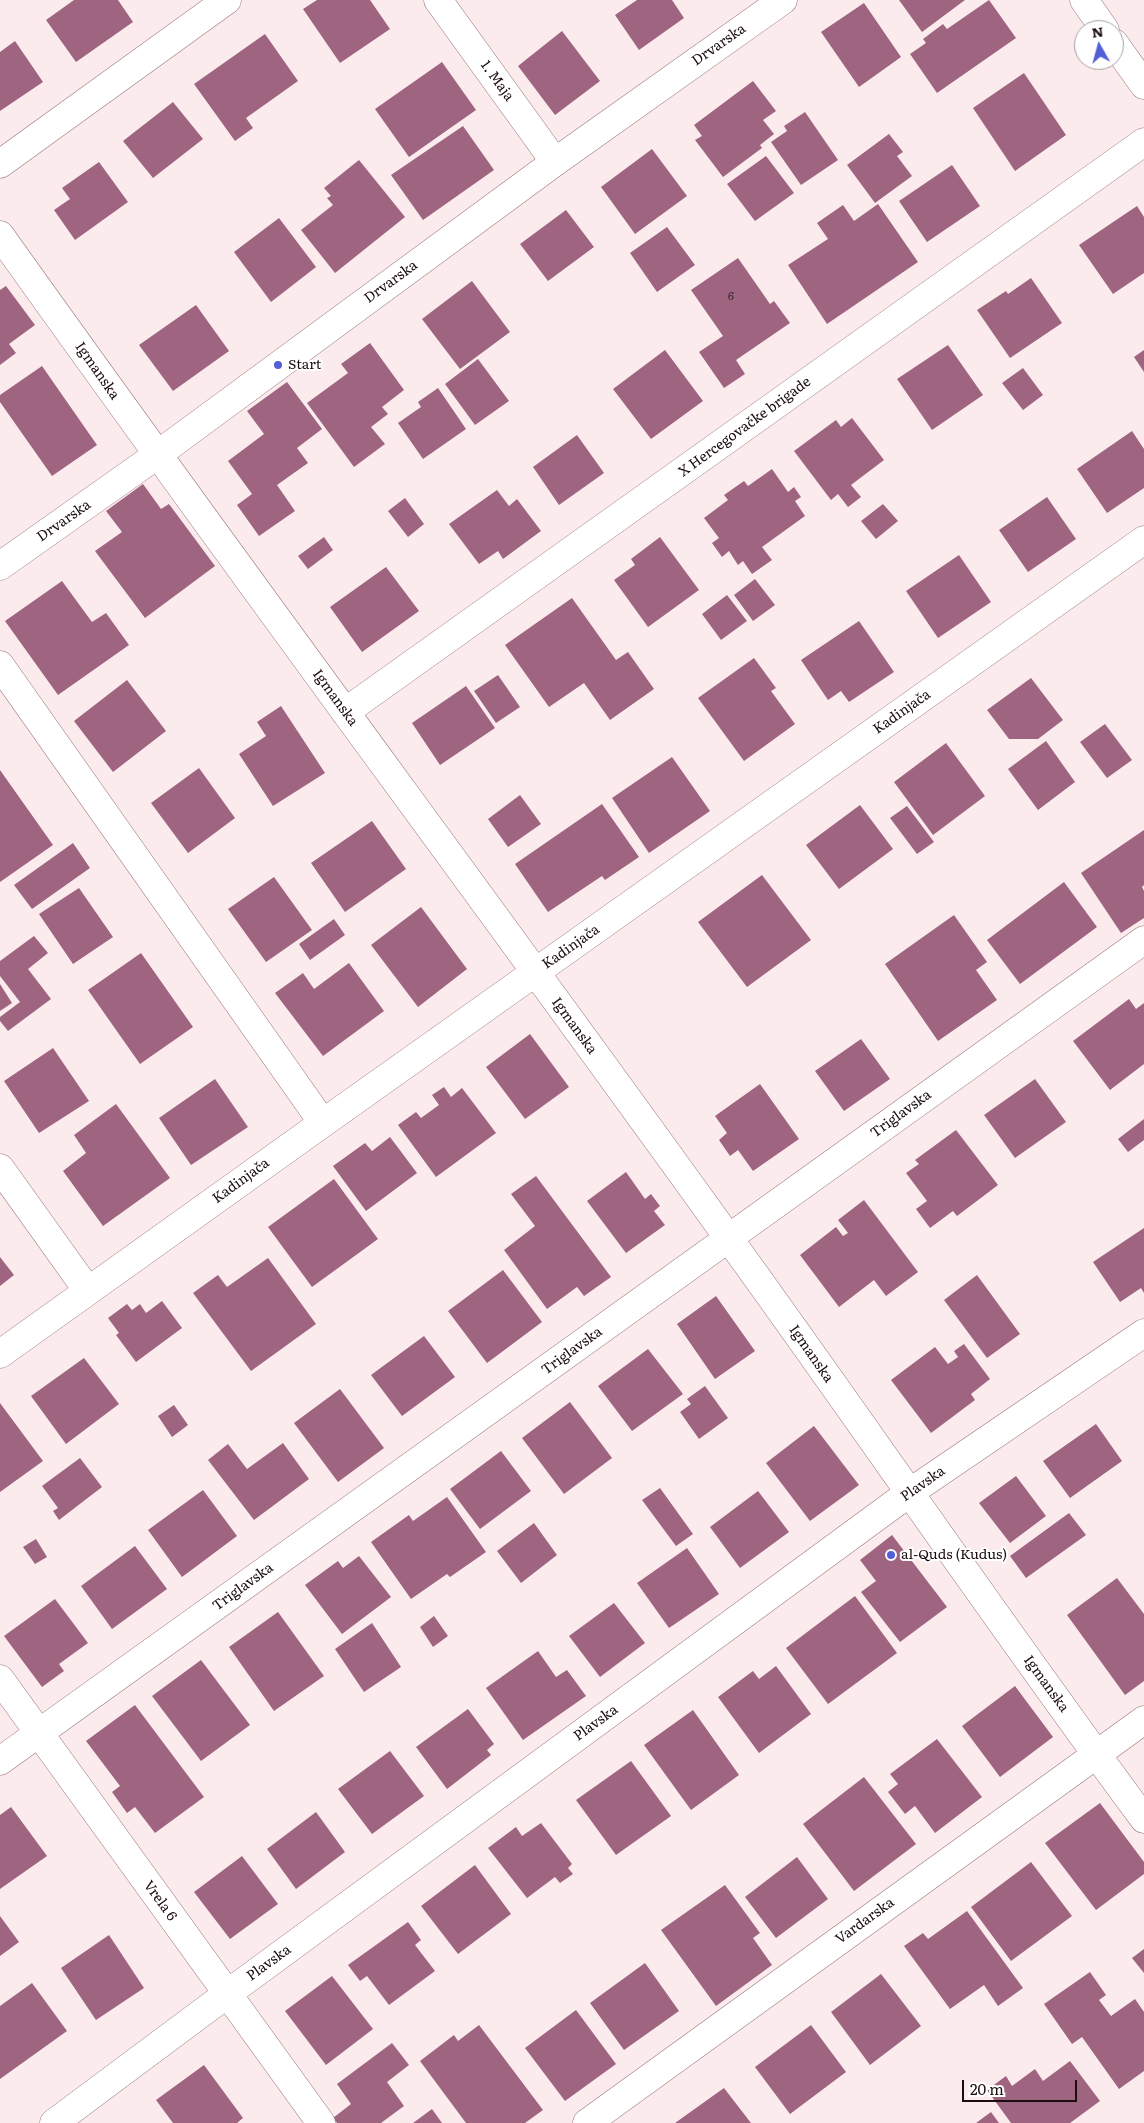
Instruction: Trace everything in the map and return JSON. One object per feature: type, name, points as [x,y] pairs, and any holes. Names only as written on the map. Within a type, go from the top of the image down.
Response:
[{"type":"street","points":[[0,164],[227,0]]},
{"type":"street","name":"1. Maja","points":[[438,0],[555,162]]},
{"type":"street","name":"Drvarska","points":[[0,566],[156,455],[555,162],[783,0]]},
{"type":"street","points":[[1084,0],[1098,20]]},
{"type":"street","points":[[1124,57],[1144,85]]},
{"type":"street","name":"X Hercegovačke brigade","points":[[345,712],[1144,142]]},
{"type":"street","name":"Igmanska","points":[[0,235],[156,455],[729,1238],[909,1493],[1144,1818]]},
{"type":"street","name":"Kadinjača","points":[[0,1354],[1144,540]]},
{"type":"street","points":[[0,665],[323,1123]]},
{"type":"street","name":"Triglavska","points":[[0,1761],[1144,940]]},
{"type":"street","points":[[0,1168],[88,1291]]},
{"type":"street","name":"Plavska","points":[[54,2123],[909,1493],[1144,1333]]},
{"type":"street","name":"Vrela 6","points":[[0,1679],[321,2123]]},
{"type":"street","name":"Vardarska","points":[[586,2123],[1144,1720]]},
{"type":"building","points":[[74,0],[118,0],[133,22],[76,62],[46,20]]},
{"type":"building","points":[[317,0],[370,0],[390,29],[340,63],[303,9]]},
{"type":"building","points":[[637,0],[672,0],[684,18],[639,50],[615,15]]},
{"type":"building","points":[[899,0],[965,0],[922,32]]},
{"type":"building","points":[[989,0],[1016,38],[937,93],[910,54],[926,43],[923,39],[943,24],[947,29]]},
{"type":"building","points":[[864,3],[901,57],[859,87],[821,32]]},
{"type":"building","points":[[562,31],[600,81],[555,115],[518,66]]},
{"type":"building","points":[[265,34],[298,81],[246,118],[253,128],[235,141],[194,84]]},
{"type":"building","points":[[15,41],[43,82],[0,111],[0,52]]},
{"type":"building","points":[[442,62],[476,110],[409,157],[375,109]]},
{"type":"building","points":[[1024,73],[1066,135],[1015,171],[973,108]]},
{"type":"building","points":[[753,81],[776,111],[763,120],[774,134],[760,145],[762,148],[723,177],[695,140],[702,136],[694,125]]},
{"type":"building","points":[[173,102],[203,139],[153,178],[123,141]]},
{"type":"building","points":[[805,112],[838,160],[801,185],[771,142],[787,131],[784,126]]},
{"type":"building","points":[[463,126],[494,170],[423,220],[391,175]]},
{"type":"building","points":[[889,134],[903,152],[897,156],[912,176],[875,203],[847,165]]},
{"type":"building","points":[[652,149],[687,196],[635,234],[601,187]]},
{"type":"building","points":[[766,156],[794,193],[755,221],[727,184]]},
{"type":"building","points":[[359,160],[405,217],[335,273],[301,230],[333,205],[327,198],[331,196],[324,188]]},
{"type":"building","points":[[99,162],[128,202],[75,240],[54,210],[70,199],[62,188]]},
{"type":"building","points":[[952,165],[980,206],[927,242],[899,201]]},
{"type":"building","points":[[878,204],[918,262],[827,324],[788,265],[828,239],[817,223],[843,205],[854,221]]},
{"type":"building","points":[[1137,206],[1144,217],[1144,273],[1113,294],[1079,245]]},
{"type":"building","points":[[566,210],[594,247],[548,281],[520,244]]},
{"type":"building","points":[[279,218],[316,267],[271,302],[234,252]]},
{"type":"building","points":[[667,227],[695,265],[657,292],[630,253]]},
{"type":"building","points":[[738,258],[770,304],[774,301],[790,323],[736,360],[745,374],[724,388],[699,352],[723,336],[691,290]]},
{"type":"building","points":[[1031,278],[1062,323],[1010,358],[977,310],[1006,291],[1008,294]]},
{"type":"building","points":[[472,281],[510,332],[460,369],[422,319]]},
{"type":"building","points":[[6,286],[35,325],[9,344],[16,353],[0,365],[0,290]]},
{"type":"building","points":[[196,305],[229,351],[173,391],[139,345]]},
{"type":"building","points":[[370,343],[404,390],[382,407],[388,414],[371,427],[385,444],[354,467],[307,403],[348,373],[341,364]]},
{"type":"building","points":[[948,345],[983,395],[932,430],[897,379]]},
{"type":"building","points":[[665,350],[703,401],[651,439],[613,389]]},
{"type":"building","points":[[1144,350],[1144,372],[1134,357]]},
{"type":"building","points":[[478,359],[509,401],[475,425],[445,384]]},
{"type":"building","points":[[42,366],[97,445],[52,476],[0,402],[0,395]]},
{"type":"building","points":[[1023,368],[1043,395],[1023,410],[1002,383]]},
{"type":"building","points":[[287,382],[322,429],[297,448],[308,463],[277,485],[295,511],[259,536],[237,505],[252,494],[228,461],[264,434],[247,411]]},
{"type":"building","points":[[438,388],[466,429],[423,459],[398,423],[421,407],[418,402]]},
{"type":"building","points":[[852,418],[884,460],[851,485],[861,497],[848,507],[838,494],[831,500],[794,451],[836,420],[841,427]]},
{"type":"building","points":[[1132,431],[1144,449],[1144,488],[1107,513],[1077,469]]},
{"type":"building","points":[[577,435],[604,473],[559,505],[533,467]]},
{"type":"building","points":[[772,469],[788,492],[794,487],[801,497],[795,501],[805,516],[762,547],[772,560],[752,574],[743,561],[738,565],[729,551],[722,557],[712,543],[719,538],[704,518],[728,500],[724,495],[744,481],[748,486]]},
{"type":"building","points":[[143,484],[161,509],[169,504],[215,566],[145,618],[95,551],[122,532],[106,511]]},
{"type":"building","points":[[497,490],[509,506],[517,499],[541,531],[503,559],[498,551],[479,564],[449,524]]},
{"type":"building","points":[[1047,497],[1076,539],[1028,572],[999,530]]},
{"type":"building","points":[[405,498],[424,524],[408,537],[388,511]]},
{"type":"building","points":[[883,504],[898,521],[876,539],[861,521]]},
{"type":"building","points":[[324,537],[333,550],[308,569],[298,556]]},
{"type":"building","points":[[660,537],[699,590],[648,627],[614,580],[635,565],[631,559]]},
{"type":"building","points":[[959,555],[991,602],[938,638],[906,591]]},
{"type":"building","points":[[386,567],[419,611],[362,652],[330,607]]},
{"type":"building","points":[[755,579],[775,605],[753,621],[734,595]]},
{"type":"building","points":[[62,581],[92,622],[106,613],[129,645],[58,695],[5,621]]},
{"type":"building","points":[[727,595],[747,621],[721,640],[702,614]]},
{"type":"building","points":[[572,598],[616,660],[628,652],[654,689],[610,720],[584,683],[549,707],[505,645]]},
{"type":"building","points":[[859,621],[894,672],[849,702],[841,691],[828,700],[801,660]]},
{"type":"building","points":[[754,658],[776,688],[771,691],[795,724],[744,761],[698,698]]},
{"type":"building","points":[[498,675],[520,707],[496,723],[474,691]]},
{"type":"building","points":[[1031,678],[1063,720],[1038,739],[1009,739],[987,710]]},
{"type":"building","points":[[127,680],[166,731],[113,772],[74,721]]},
{"type":"building","points":[[466,686],[495,728],[440,765],[412,723]]},
{"type":"building","points":[[281,706],[325,773],[273,806],[239,754],[266,736],[257,722]]},
{"type":"building","points":[[1105,724],[1132,760],[1107,778],[1080,742]]},
{"type":"building","points":[[1046,741],[1075,782],[1038,810],[1008,769]]},
{"type":"building","points":[[946,743],[985,796],[933,835],[894,782]]},
{"type":"building","points":[[672,757],[710,811],[649,853],[612,798]]},
{"type":"building","points":[[199,768],[235,818],[188,853],[151,803]]},
{"type":"building","points":[[0,770],[53,845],[0,882]]},
{"type":"building","points":[[520,795],[541,824],[508,847],[488,819]]},
{"type":"building","points":[[602,804],[639,857],[605,880],[602,876],[548,912],[515,864]]},
{"type":"building","points":[[860,805],[893,849],[839,889],[806,845]]},
{"type":"building","points":[[907,806],[934,842],[917,854],[890,818]]},
{"type":"building","points":[[372,821],[406,869],[345,912],[311,863]]},
{"type":"building","points":[[1144,830],[1144,885],[1142,887],[1144,891],[1144,918],[1121,933],[1081,873]]},
{"type":"building","points":[[73,843],[90,868],[32,909],[14,885]]},
{"type":"building","points":[[762,875],[811,940],[747,987],[698,922]]},
{"type":"building","points":[[274,877],[312,930],[266,962],[228,909]]},
{"type":"building","points":[[1064,882],[1097,927],[1020,984],[987,940]]},
{"type":"building","points":[[79,888],[113,937],[73,964],[39,914]]},
{"type":"building","points":[[421,907],[467,969],[418,1007],[371,945]]},
{"type":"building","points":[[954,915],[987,962],[976,970],[997,1000],[938,1041],[885,964]]},
{"type":"building","points":[[334,919],[345,935],[310,960],[299,944]]},
{"type":"building","points":[[34,936],[48,953],[28,969],[51,999],[8,1031],[0,1021],[0,1017],[20,1002],[0,976],[0,961]]},
{"type":"building","points":[[141,953],[193,1027],[140,1064],[88,990]]},
{"type":"building","points":[[349,963],[384,1011],[323,1056],[275,993],[303,973],[314,989]]},
{"type":"building","points":[[0,984],[12,1003],[0,1011]]},
{"type":"building","points":[[1129,999],[1136,1009],[1144,1003],[1144,1064],[1110,1090],[1073,1041]]},
{"type":"building","points":[[530,1034],[569,1087],[525,1119],[486,1067]]},
{"type":"building","points":[[861,1039],[890,1079],[844,1111],[815,1071]]},
{"type":"building","points":[[53,1048],[89,1101],[39,1133],[4,1081]]},
{"type":"building","points":[[215,1079],[248,1127],[191,1165],[159,1118]]},
{"type":"building","points":[[1035,1079],[1066,1122],[1015,1158],[984,1115]]},
{"type":"building","points":[[760,1084],[799,1139],[753,1171],[738,1150],[730,1156],[719,1140],[727,1133],[715,1116]]},
{"type":"building","points":[[444,1087],[451,1097],[462,1088],[496,1133],[436,1177],[398,1125],[416,1112],[421,1118],[439,1105],[432,1095]]},
{"type":"building","points":[[116,1104],[170,1178],[103,1226],[63,1171],[86,1153],[74,1135]]},
{"type":"building","points":[[1144,1119],[1144,1140],[1128,1152],[1118,1139]]},
{"type":"building","points":[[956,1130],[998,1185],[957,1216],[953,1211],[930,1228],[916,1209],[927,1201],[906,1173],[919,1164],[915,1160]]},
{"type":"building","points":[[390,1137],[417,1173],[366,1211],[333,1166],[365,1143],[372,1151]]},
{"type":"building","points":[[626,1172],[645,1199],[651,1194],[660,1206],[654,1211],[665,1225],[626,1253],[587,1201]]},
{"type":"building","points":[[536,1176],[611,1277],[584,1296],[577,1287],[547,1309],[504,1250],[535,1226],[511,1194]]},
{"type":"building","points":[[334,1179],[378,1239],[312,1287],[268,1227]]},
{"type":"building","points":[[864,1200],[918,1272],[886,1296],[874,1280],[839,1307],[800,1255],[836,1227],[843,1236],[848,1233],[838,1220]]},
{"type":"building","points":[[1144,1228],[1144,1293],[1141,1288],[1120,1302],[1093,1262]]},
{"type":"building","points":[[0,1257],[14,1275],[0,1286]]},
{"type":"building","points":[[268,1258],[316,1324],[251,1371],[193,1293],[218,1275],[227,1287]]},
{"type":"building","points":[[503,1270],[542,1322],[487,1363],[448,1311]]},
{"type":"building","points":[[977,1275],[1020,1334],[987,1358],[944,1300]]},
{"type":"building","points":[[716,1296],[755,1351],[715,1379],[677,1324]]},
{"type":"building","points":[[162,1301],[182,1328],[136,1362],[116,1335],[119,1333],[108,1318],[127,1304],[132,1310],[140,1304],[146,1313]]},
{"type":"building","points":[[424,1336],[455,1377],[402,1416],[371,1375]]},
{"type":"building","points":[[964,1344],[990,1379],[971,1394],[975,1400],[931,1433],[891,1380],[935,1347],[948,1364],[958,1357],[954,1351]]},
{"type":"building","points":[[648,1349],[683,1394],[632,1431],[598,1386]]},
{"type":"building","points":[[84,1358],[119,1404],[66,1444],[31,1396]]},
{"type":"building","points":[[705,1386],[728,1418],[699,1439],[680,1412],[691,1404],[687,1399]]},
{"type":"building","points":[[340,1389],[384,1448],[338,1482],[294,1423]]},
{"type":"building","points":[[570,1402],[612,1458],[564,1494],[522,1438]]},
{"type":"building","points":[[0,1403],[43,1461],[0,1492]]},
{"type":"building","points":[[174,1405],[188,1425],[172,1437],[158,1416]]},
{"type":"building","points":[[1096,1424],[1122,1461],[1070,1498],[1043,1461]]},
{"type":"building","points":[[814,1426],[859,1485],[810,1521],[766,1463]]},
{"type":"building","points":[[283,1443],[309,1479],[254,1520],[208,1460],[228,1444],[247,1469]]},
{"type":"building","points":[[501,1451],[531,1491],[480,1529],[450,1489]]},
{"type":"building","points":[[80,1458],[102,1487],[59,1520],[53,1511],[58,1508],[42,1486]]},
{"type":"building","points":[[1016,1476],[1046,1516],[1010,1543],[979,1503]]},
{"type":"building","points":[[660,1488],[693,1534],[676,1546],[642,1500]]},
{"type":"building","points":[[203,1490],[237,1536],[182,1577],[148,1530]]},
{"type":"building","points":[[758,1491],[789,1532],[740,1568],[710,1527]]},
{"type":"building","points":[[447,1497],[486,1552],[450,1577],[447,1574],[411,1599],[371,1542],[409,1515],[413,1521]]},
{"type":"building","points":[[1069,1513],[1086,1535],[1026,1578],[1010,1556]]},
{"type":"building","points":[[534,1523],[557,1555],[521,1583],[497,1551]]},
{"type":"building","points":[[892,1535],[947,1607],[900,1642],[861,1592],[876,1581],[860,1560]]},
{"type":"building","points":[[36,1539],[47,1557],[35,1564],[23,1547]]},
{"type":"building","points":[[135,1546],[167,1589],[112,1629],[81,1586]]},
{"type":"building","points":[[687,1548],[719,1594],[669,1628],[637,1583]]},
{"type":"building","points":[[359,1556],[391,1597],[342,1634],[305,1585],[338,1561],[343,1568]]},
{"type":"building","points":[[1117,1578],[1144,1614],[1144,1681],[1125,1695],[1067,1615]]},
{"type":"building","points":[[855,1596],[897,1653],[828,1704],[786,1648]]},
{"type":"building","points":[[55,1599],[88,1643],[59,1664],[64,1671],[42,1687],[4,1636]]},
{"type":"building","points":[[614,1603],[645,1643],[600,1677],[569,1636]]},
{"type":"building","points":[[278,1612],[324,1676],[274,1711],[229,1647]]},
{"type":"building","points":[[434,1616],[448,1636],[433,1647],[420,1627]]},
{"type":"building","points":[[372,1623],[401,1667],[364,1692],[335,1649]]},
{"type":"building","points":[[538,1651],[556,1677],[567,1670],[586,1696],[523,1740],[486,1688]]},
{"type":"building","points":[[201,1660],[250,1725],[201,1761],[152,1696]]},
{"type":"building","points":[[776,1666],[811,1714],[759,1753],[718,1697],[753,1671],[759,1679]]},
{"type":"building","points":[[1015,1686],[1053,1737],[1000,1777],[962,1726]]},
{"type":"building","points":[[135,1705],[204,1797],[155,1833],[135,1807],[127,1813],[112,1792],[120,1786],[86,1741]]},
{"type":"building","points":[[468,1709],[494,1744],[487,1750],[491,1755],[447,1789],[416,1747]]},
{"type":"building","points":[[693,1710],[739,1775],[691,1810],[644,1745]]},
{"type":"building","points":[[937,1739],[982,1797],[935,1833],[915,1806],[905,1814],[888,1792],[898,1784],[890,1774]]},
{"type":"building","points":[[390,1751],[424,1796],[372,1834],[338,1789]]},
{"type":"building","points":[[631,1761],[671,1816],[616,1855],[576,1800]]},
{"type":"building","points":[[864,1777],[916,1844],[854,1891],[803,1824]]},
{"type":"building","points":[[1100,1803],[1144,1862],[1144,1874],[1096,1910],[1045,1843]]},
{"type":"building","points":[[11,1807],[47,1856],[0,1889],[0,1815]]},
{"type":"building","points":[[316,1812],[345,1852],[296,1889],[267,1849]]},
{"type":"building","points":[[541,1823],[572,1864],[568,1868],[573,1874],[560,1883],[555,1877],[527,1898],[488,1848],[516,1827],[522,1836]]},
{"type":"building","points":[[242,1856],[278,1904],[230,1939],[194,1892]]},
{"type":"building","points":[[797,1857],[828,1899],[776,1938],[745,1897]]},
{"type":"building","points":[[1031,1862],[1072,1916],[1011,1961],[971,1907]]},
{"type":"building","points":[[475,1865],[511,1914],[458,1954],[421,1906]]},
{"type":"building","points":[[725,1885],[760,1933],[753,1938],[772,1965],[716,2006],[661,1930]]},
{"type":"building","points":[[967,1911],[1023,1988],[998,2006],[984,1985],[950,2009],[904,1946],[923,1933],[928,1939]]},
{"type":"building","points":[[0,1916],[19,1942],[0,1956]]},
{"type":"building","points":[[408,1922],[421,1940],[415,1945],[435,1971],[389,2005],[367,1976],[360,1981],[348,1965]]},
{"type":"building","points":[[109,1935],[144,1988],[96,2020],[61,1968]]},
{"type":"building","points":[[1144,1949],[1144,1973],[1132,1958]]},
{"type":"building","points":[[645,1963],[679,2011],[624,2050],[590,2003]]},
{"type":"building","points":[[1090,1972],[1106,1995],[1099,2000],[1111,2016],[1135,1999],[1144,2012],[1144,2071],[1119,2089],[1082,2037],[1072,2044],[1044,2004]]},
{"type":"building","points":[[881,1974],[921,2026],[870,2065],[831,2012]]},
{"type":"building","points":[[332,1976],[373,2029],[326,2065],[285,2011]]},
{"type":"building","points":[[32,1983],[67,2031],[0,2079],[0,2006]]},
{"type":"building","points":[[576,2010],[616,2064],[565,2101],[525,2048]]},
{"type":"building","points":[[479,2025],[543,2110],[525,2123],[466,2123],[420,2061],[454,2035],[458,2041]]},
{"type":"building","points":[[811,2025],[846,2072],[790,2114],[755,2067]]},
{"type":"building","points":[[392,2043],[409,2065],[387,2082],[404,2106],[381,2123],[337,2123],[333,2118],[351,2104],[337,2084]]},
{"type":"building","points":[[1070,2061],[1100,2101],[1070,2123],[1011,2123],[987,2090],[1006,2076],[1012,2086],[1035,2069],[1043,2081]]},
{"type":"building","points":[[204,2065],[243,2118],[237,2123],[173,2123],[156,2100]]},
{"type":"building","points":[[724,2088],[751,2123],[675,2123]]},
{"type":"building","points":[[432,2109],[442,2123],[413,2123]]},
{"type":"building","points":[[991,2112],[999,2123],[976,2123]]},
{"type":"place","name":"Start","points":[[278,365]]},
{"type":"place","name":"al-Quds (Kudus)","points":[[891,1555]]}]
